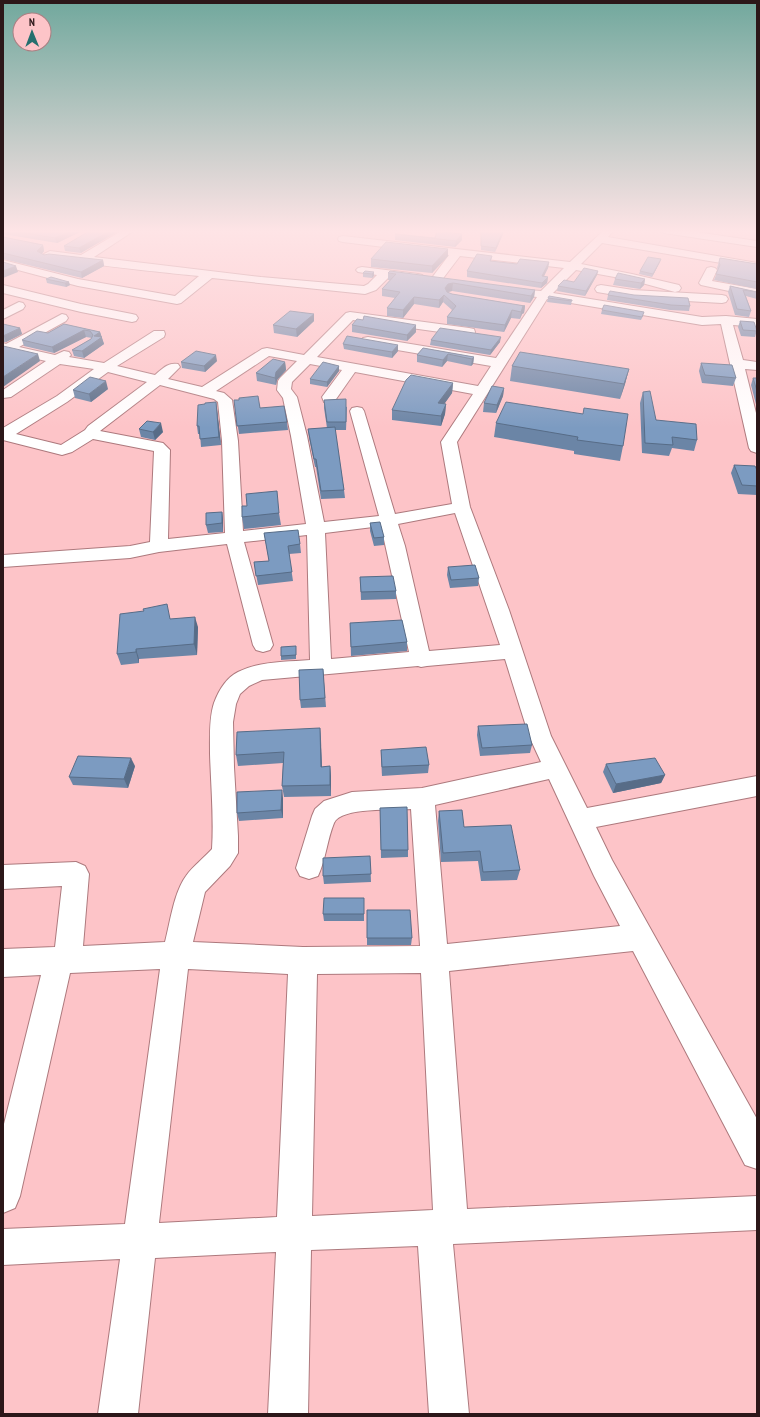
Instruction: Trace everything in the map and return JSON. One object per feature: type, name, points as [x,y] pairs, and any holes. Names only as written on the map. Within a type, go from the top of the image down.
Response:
[{"type":"street","points":[[35,296],[81,308],[132,318]]},
{"type":"street","points":[[81,308],[98,296]]},
{"type":"street","points":[[153,296],[177,300],[182,296]]},
{"type":"street","points":[[544,296],[507,338],[489,378],[448,442],[461,507],[499,610],[540,736],[603,868],[732,1104],[757,1153]]},
{"type":"street","points":[[579,296],[702,321],[726,320],[757,323]]},
{"type":"street","points":[[670,296],[722,299]]},
{"type":"street","points":[[3,315],[19,306]]},
{"type":"street","points":[[321,667],[316,528],[299,436],[290,397],[284,390],[283,386],[285,381],[350,316],[485,335]]},
{"type":"street","points":[[6,347],[62,318]]},
{"type":"street","points":[[726,320],[736,364],[752,410],[757,448]]},
{"type":"street","points":[[3,435],[62,399],[106,367],[159,334]]},
{"type":"street","points":[[332,334],[351,337],[489,378]]},
{"type":"street","points":[[6,347],[56,359],[106,367],[219,396],[225,400],[230,441],[234,538],[263,645]]},
{"type":"street","points":[[6,394],[56,359],[75,349]]},
{"type":"street","points":[[204,392],[267,352],[313,354],[489,378]]},
{"type":"street","points":[[313,354],[351,368],[489,378]]},
{"type":"street","points":[[736,364],[757,366]]},
{"type":"street","points":[[3,435],[62,450],[66,449],[92,432],[92,429],[158,381],[173,367]]},
{"type":"street","points":[[328,400],[351,368]]},
{"type":"street","points":[[357,411],[389,520],[421,660]]},
{"type":"street","points":[[92,432],[157,446],[162,450],[159,546]]},
{"type":"street","points":[[3,562],[130,552],[159,546],[389,520],[461,507]]},
{"type":"street","points":[[118,1414],[176,955],[192,890],[195,884],[225,853],[222,726],[226,700],[241,680],[262,672],[421,660],[512,651]]},
{"type":"street","points":[[308,868],[324,816],[333,808],[352,802],[422,798],[556,768]]},
{"type":"street","points":[[580,820],[757,786]]},
{"type":"street","points":[[422,798],[433,923],[450,1222],[434,1227]]},
{"type":"street","points":[[3,877],[76,874],[64,960],[3,1196]]},
{"type":"street","points":[[3,963],[176,955],[303,961],[434,959],[640,937]]},
{"type":"street","points":[[288,1414],[303,961]]},
{"type":"street","points":[[3,1247],[757,1213]]},
{"type":"street","points":[[434,1227],[449,1414]]},
{"type":"building","points":[[397,296],[443,296],[439,300],[414,297],[403,310],[387,308]]},
{"type":"building","points":[[445,296],[465,296],[525,306],[523,306],[521,312],[512,310],[505,325],[447,317],[456,306]]},
{"type":"building","points":[[550,296],[572,301],[548,298]]},
{"type":"building","points":[[615,296],[688,298],[690,306],[671,305]]},
{"type":"building","points":[[733,296],[745,296],[751,311],[737,309]]},
{"type":"building","points":[[604,305],[644,312],[642,317],[602,310]]},
{"type":"building","points":[[290,311],[314,314],[296,329],[273,325]]},
{"type":"building","points":[[364,316],[416,325],[407,335],[352,325],[357,319],[363,320]]},
{"type":"building","points":[[740,321],[754,322],[757,331],[743,330]]},
{"type":"building","points":[[3,324],[20,328],[3,336]]},
{"type":"building","points":[[64,324],[100,332],[94,336],[102,337],[82,351],[72,350],[91,339],[93,335],[90,331],[84,330],[52,347],[22,340],[37,331],[48,333]]},
{"type":"building","points":[[440,328],[501,337],[491,350],[431,340]]},
{"type":"building","points":[[347,336],[398,345],[392,352],[343,344]]},
{"type":"building","points":[[3,346],[38,354],[3,377]]},
{"type":"building","points":[[423,348],[474,357],[472,359],[448,354],[443,360],[417,355]]},
{"type":"building","points":[[196,351],[216,355],[204,366],[181,362]]},
{"type":"building","points":[[520,352],[629,369],[624,384],[512,366]]},
{"type":"building","points":[[273,359],[285,362],[276,372],[275,378],[256,373]]},
{"type":"building","points":[[323,362],[339,366],[327,382],[310,379]]},
{"type":"building","points":[[701,363],[732,365],[736,378],[705,375]]},
{"type":"building","points":[[411,375],[453,383],[438,403],[446,404],[441,416],[392,410],[406,380]]},
{"type":"building","points":[[90,377],[106,381],[89,394],[73,390]]},
{"type":"building","points":[[753,378],[757,378],[757,391]]},
{"type":"building","points":[[492,386],[504,388],[497,405],[484,403]]},
{"type":"building","points":[[650,391],[656,420],[696,424],[697,440],[672,437],[673,445],[645,443],[643,392]]},
{"type":"building","points":[[258,396],[260,408],[284,406],[287,422],[237,426],[234,400]]},
{"type":"building","points":[[346,399],[346,422],[327,422],[324,400]]},
{"type":"building","points":[[216,402],[219,437],[200,439],[199,426],[197,426],[198,405]]},
{"type":"building","points":[[506,402],[583,414],[584,408],[628,414],[623,446],[577,440],[578,437],[496,423]]},
{"type":"building","points":[[147,421],[161,423],[153,432],[139,429]]},
{"type":"building","points":[[335,427],[344,490],[321,491],[316,459],[314,459],[308,429]]},
{"type":"building","points":[[734,465],[755,466],[757,470],[757,486],[742,485]]},
{"type":"building","points":[[277,491],[279,513],[242,517],[242,506],[247,506],[246,494]]},
{"type":"building","points":[[222,512],[222,523],[206,525],[206,513]]},
{"type":"building","points":[[380,522],[384,537],[374,538],[370,523]]},
{"type":"building","points":[[298,530],[300,544],[288,546],[292,572],[256,576],[254,562],[269,561],[264,533]]},
{"type":"building","points":[[475,565],[479,578],[451,580],[448,567]]},
{"type":"building","points":[[393,576],[396,591],[361,592],[360,577]]},
{"type":"building","points":[[167,604],[170,619],[195,617],[194,644],[136,649],[136,652],[117,654],[120,614],[144,611],[143,609]]},
{"type":"building","points":[[402,620],[407,642],[351,647],[350,623]]},
{"type":"building","points":[[296,646],[296,655],[281,656],[281,647]]},
{"type":"building","points":[[323,669],[325,698],[300,700],[299,670]]},
{"type":"building","points":[[527,724],[532,745],[482,748],[478,726]]},
{"type":"building","points":[[320,728],[321,767],[330,766],[330,785],[282,786],[284,752],[236,755],[237,732]]},
{"type":"building","points":[[426,747],[429,765],[382,767],[381,750]]},
{"type":"building","points":[[78,756],[131,758],[124,779],[69,777]]},
{"type":"building","points":[[655,758],[665,775],[616,784],[606,764]]},
{"type":"building","points":[[282,790],[281,810],[237,813],[237,792]]},
{"type":"building","points":[[407,807],[408,850],[381,850],[380,808]]},
{"type":"building","points":[[462,810],[464,827],[511,825],[520,870],[483,872],[480,851],[443,853],[439,811]]},
{"type":"building","points":[[370,856],[371,874],[323,876],[323,858]]},
{"type":"building","points":[[324,898],[364,898],[364,914],[323,914]]},
{"type":"building","points":[[367,910],[410,910],[412,938],[367,938]]}]
